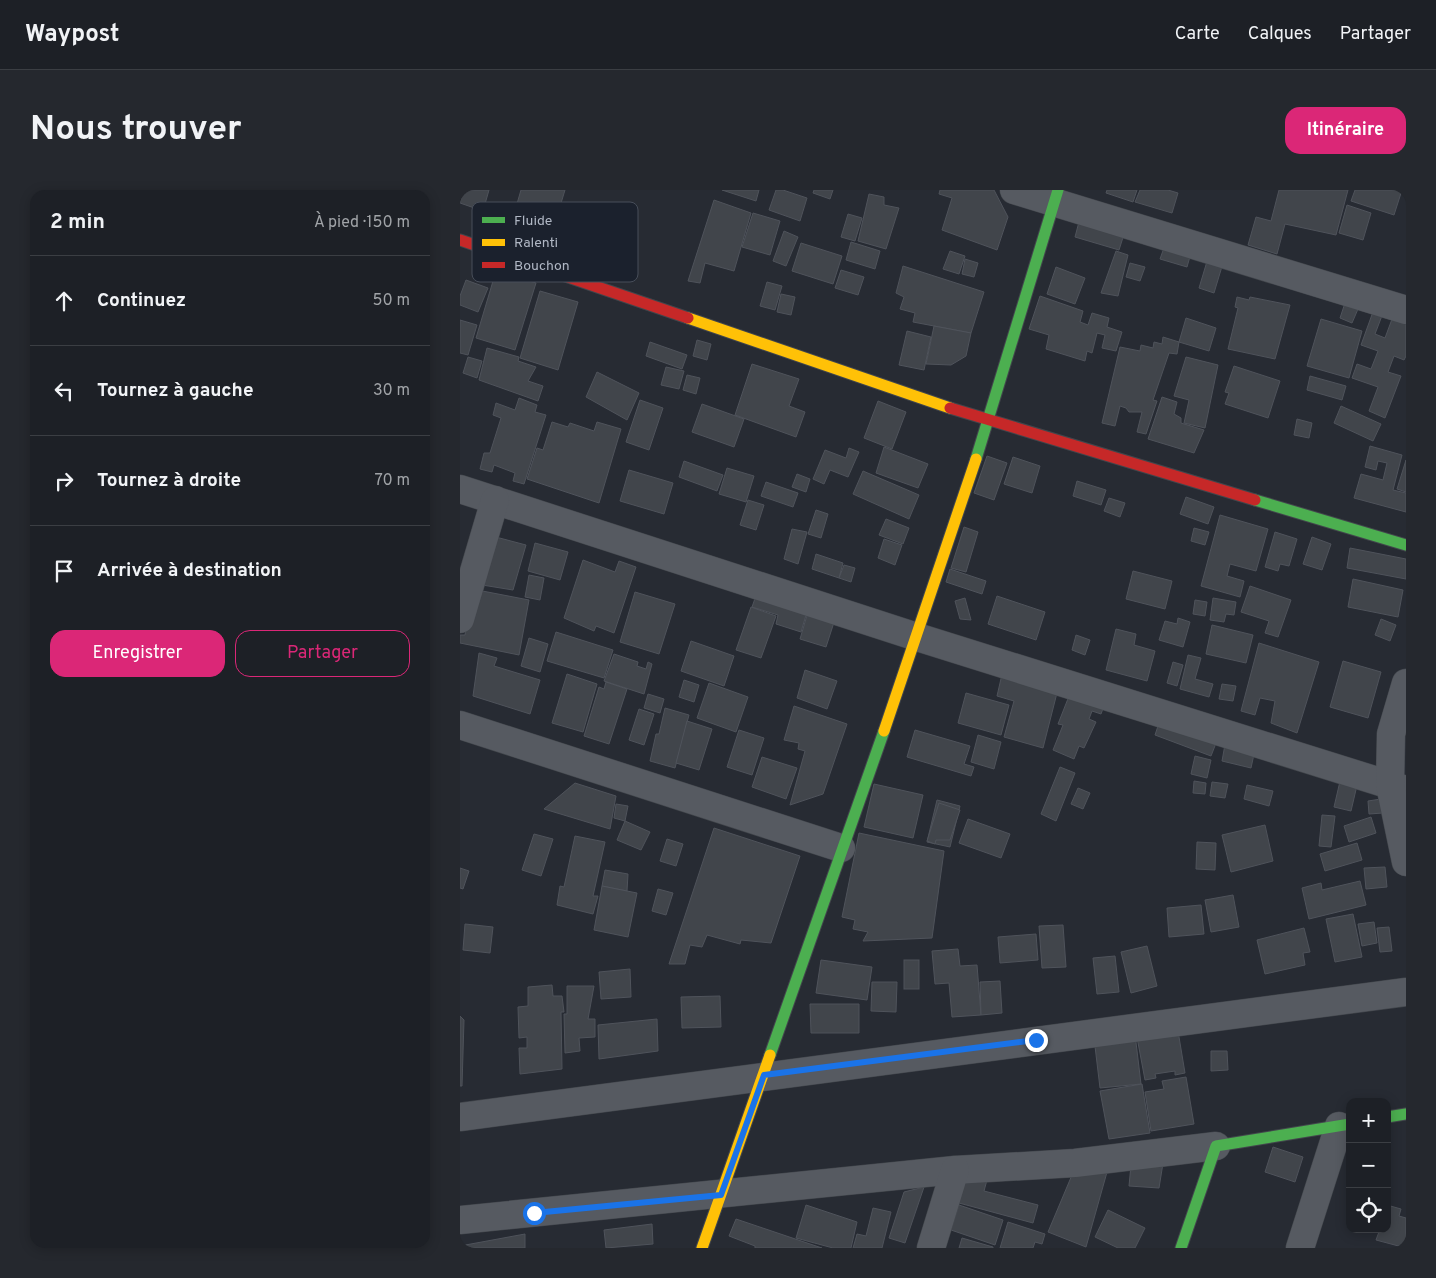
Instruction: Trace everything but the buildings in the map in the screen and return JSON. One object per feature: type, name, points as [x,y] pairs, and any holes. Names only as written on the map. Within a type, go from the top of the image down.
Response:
[{"type":"street","points":[[1014,190],[1056,197],[1406,310]]},
{"type":"street","points":[[702,1248],[764,1075],[841,848],[917,637],[988,421],[1056,197]]},
{"type":"street","points":[[460,240],[472,244]]},
{"type":"street","points":[[583,282],[988,421],[1406,545]]},
{"type":"street","points":[[460,489],[917,637],[1398,788]]},
{"type":"street","points":[[460,619],[495,500]]},
{"type":"street","points":[[1406,683],[1391,734],[1406,862]]},
{"type":"street","points":[[460,725],[841,848]]},
{"type":"street","points":[[460,1117],[764,1075],[1406,992]]},
{"type":"street","points":[[1391,1116],[1406,1114]]},
{"type":"street","points":[[460,1220],[955,1170],[1075,1163],[1216,1146],[1344,1125],[1300,1248]]},
{"type":"street","points":[[1181,1248],[1216,1146]]},
{"type":"street","points":[[931,1248],[955,1170]]},
{"type":"traffic: fast","points":[[976,459],[1058,190]]},
{"type":"traffic: fast","points":[[1255,500],[1406,545]]},
{"type":"traffic: fast","points":[[770,1055],[884,731]]},
{"type":"traffic: fast","points":[[1391,1116],[1406,1114]]},
{"type":"traffic: fast","points":[[1181,1248],[1216,1146],[1346,1125]]},
{"type":"traffic: slow","points":[[688,318],[950,408]]},
{"type":"traffic: slow","points":[[884,731],[976,459]]},
{"type":"traffic: slow","points":[[702,1248],[770,1055]]},
{"type":"traffic: jam","points":[[460,240],[472,244]]},
{"type":"traffic: jam","points":[[583,282],[688,318]]},
{"type":"traffic: jam","points":[[950,408],[1255,500]]},
{"type":"route","points":[[534,1213],[721,1195],[764,1075],[1036,1040]]}]
